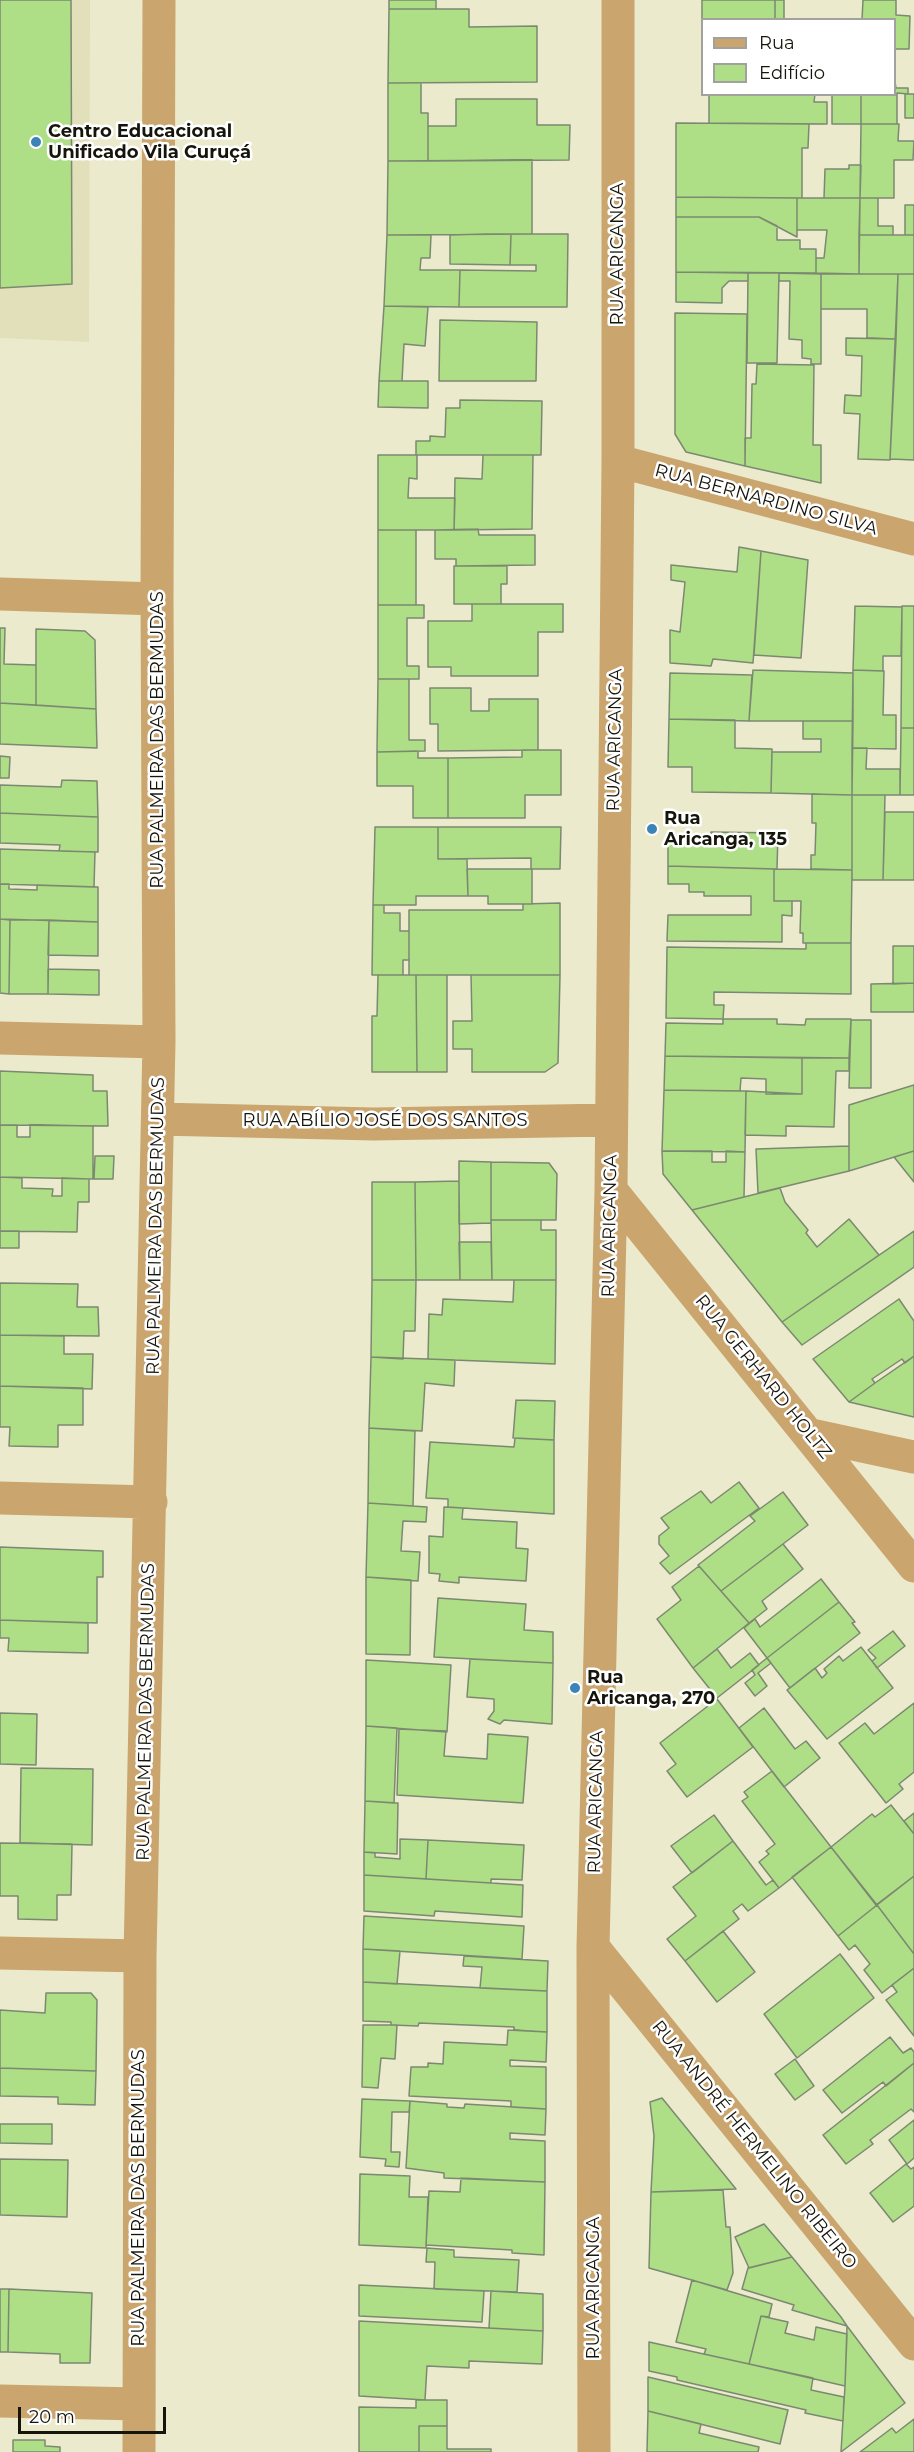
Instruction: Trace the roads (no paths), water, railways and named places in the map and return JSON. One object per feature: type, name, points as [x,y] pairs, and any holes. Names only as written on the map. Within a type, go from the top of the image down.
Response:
[{"type":"street","name":"RUA PALMEIRA DAS BERMUDAS","points":[[140,2452],[140,1956],[159,1042],[157,599],[159,0]]},
{"type":"street","name":"RUA ARICANGA","points":[[594,2452],[593,1947],[611,1190],[618,462],[618,0]]},
{"type":"street","name":"RUA BERNARDINO SILVA","points":[[618,462],[914,539]]},
{"type":"street","points":[[0,594],[157,599]]},
{"type":"street","points":[[0,1038],[159,1042]]},
{"type":"street","name":"RUA ABÍLIO JOSÉ DOS SANTOS","points":[[158,1119],[374,1124],[611,1120]]},
{"type":"street","name":"RUA GERHARD HOLTZ","points":[[611,1190],[811,1435],[914,1566]]},
{"type":"street","points":[[811,1435],[914,1457]]},
{"type":"street","points":[[0,1498],[151,1502]]},
{"type":"street","name":"RUA ANDRÉ HERMELINO RIBEIRO","points":[[593,1947],[903,2308],[914,2344]]},
{"type":"street","points":[[0,1953],[140,1956]]},
{"type":"street","points":[[0,2401],[139,2404]]},
{"type":"place","name":"Centro Educacional Unificado Vila Curuçá","points":[[36,142]]},
{"type":"place","name":"Rua Aricanga, 135","points":[[652,829]]},
{"type":"place","name":"Rua Aricanga, 270","points":[[575,1688]]}]
